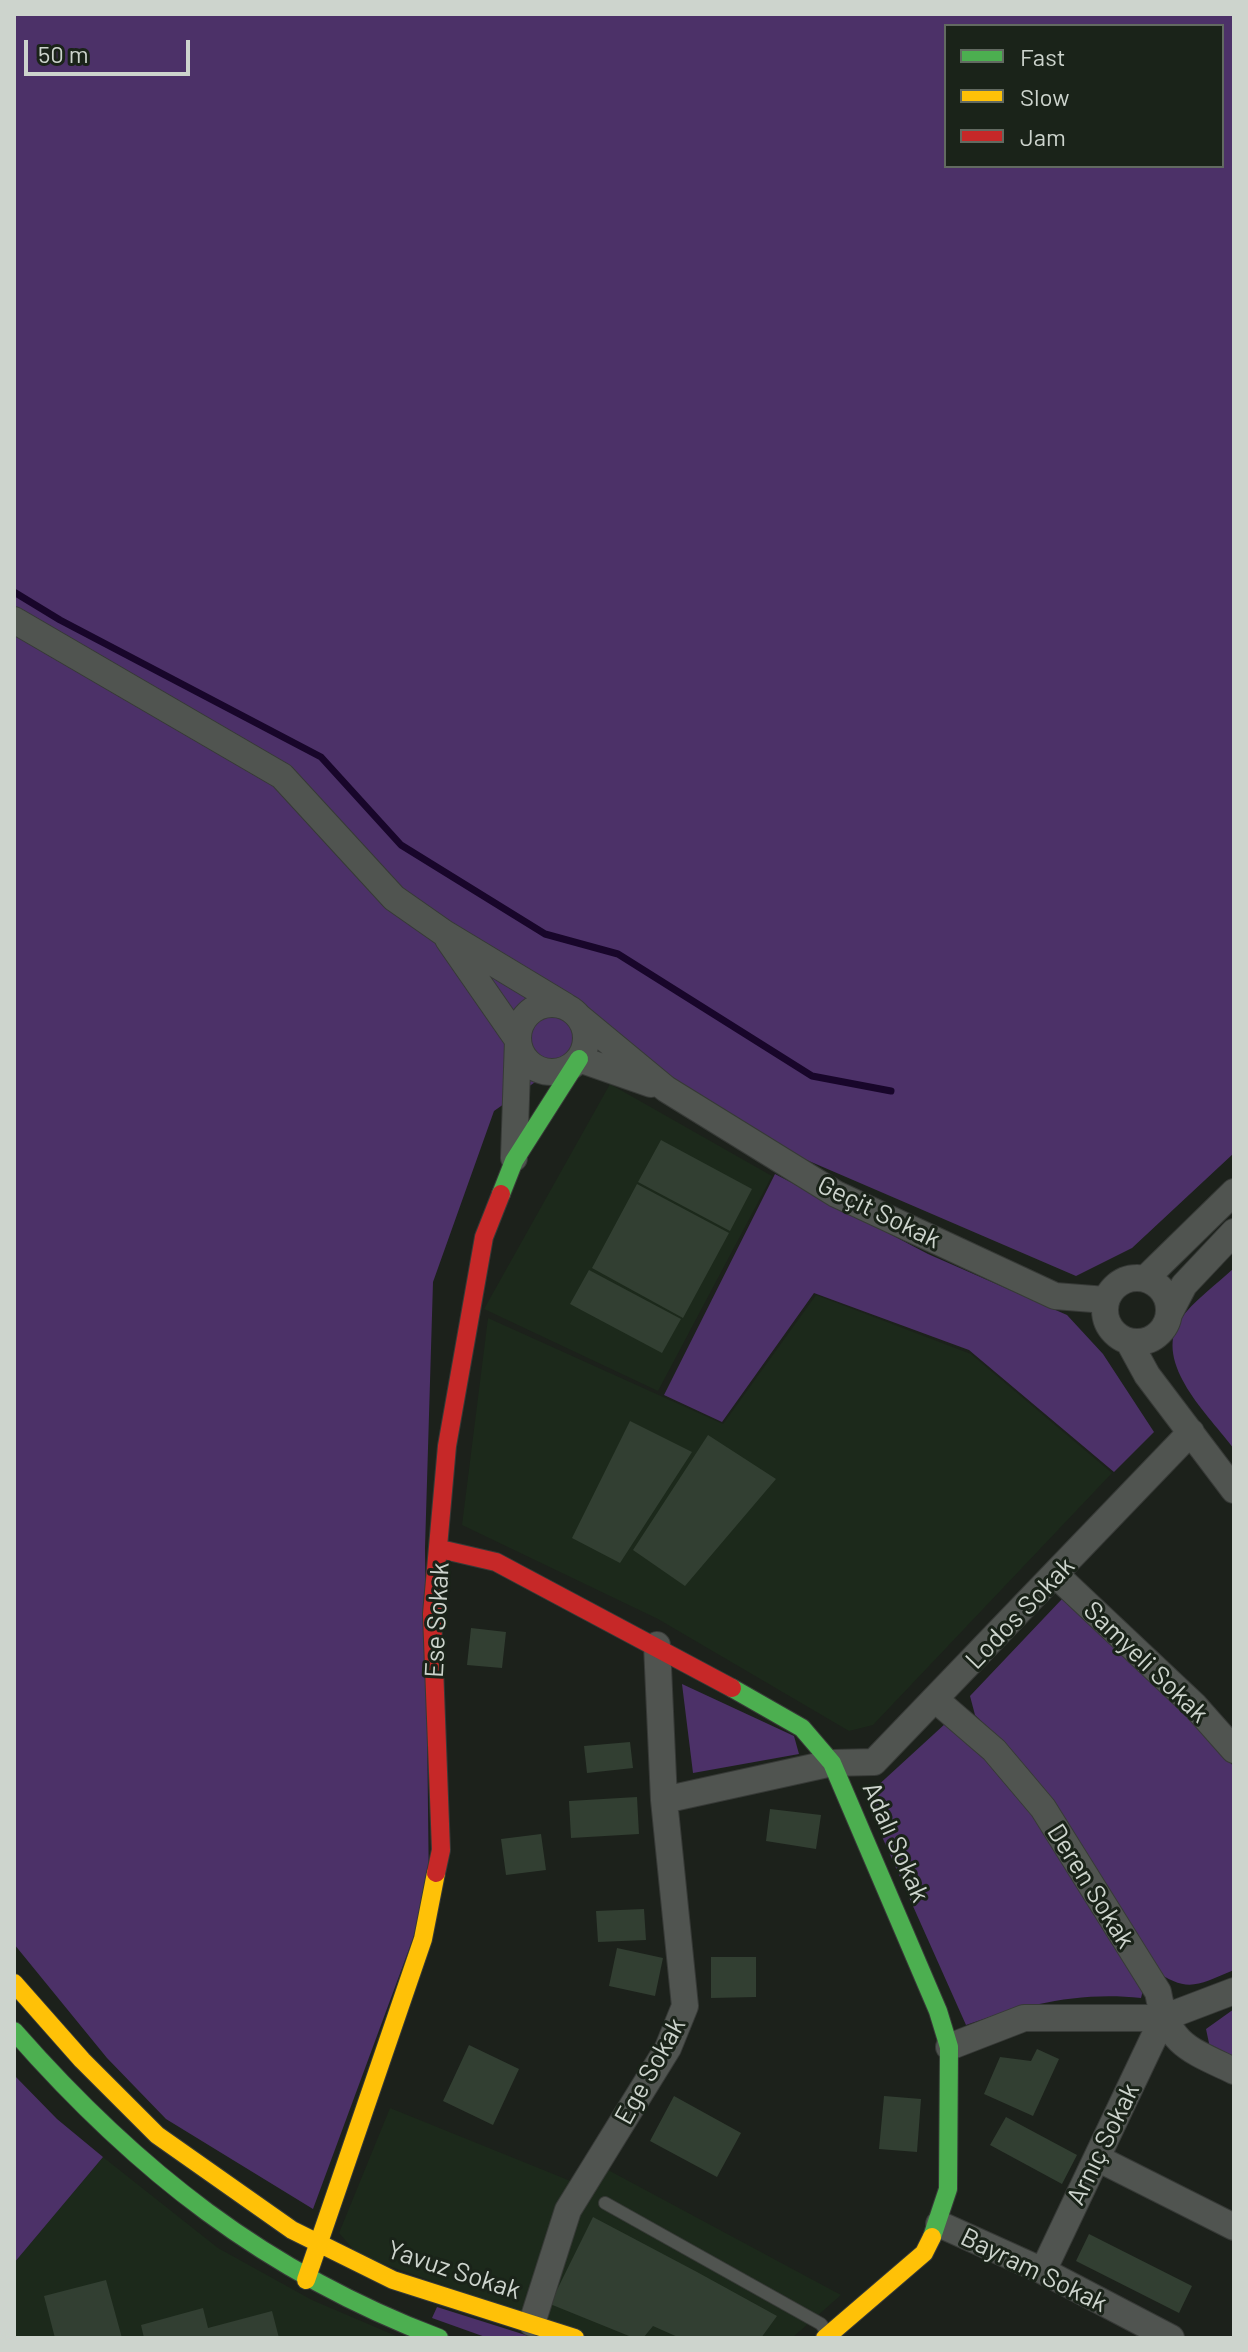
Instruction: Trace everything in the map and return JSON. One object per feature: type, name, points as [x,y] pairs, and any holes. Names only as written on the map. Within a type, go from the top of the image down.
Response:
[{"type":"street","points":[[14,620],[282,776],[394,898],[444,933],[572,1011],[666,1089]]},
{"type":"street","points":[[444,933],[518,1040],[527,1061],[548,1072],[559,1071],[579,1059],[586,1033],[572,1011],[554,1003],[532,1010],[519,1029],[518,1040],[514,1161]]},
{"type":"street","points":[[579,1059],[666,1089]]},
{"type":"street","name":"Ese Sokak","points":[[306,2280],[423,1939],[434,1896],[441,1850],[432,1614],[447,1446],[484,1237],[514,1161],[579,1059]]},
{"type":"street","name":"Geçit Sokak","points":[[666,1089],[836,1194],[1055,1296],[1106,1300]]},
{"type":"street","points":[[1234,1192],[1146,1278],[1119,1283],[1106,1300],[1106,1321],[1119,1338],[1129,1342],[1151,1340],[1160,1334],[1184,1285],[1234,1232]]},
{"type":"street","points":[[1146,1278],[1166,1294],[1170,1312]]},
{"type":"street","points":[[1129,1342],[1147,1375],[1234,1490]]},
{"type":"street","name":"Lodos Sokak","points":[[832,1763],[874,1762],[1191,1432]]},
{"type":"street","name":"Adalı Sokak","points":[[440,1549],[496,1562],[657,1645],[802,1728],[832,1763],[909,1938],[949,2047],[948,2189],[939,2224],[924,2253],[827,2336]]},
{"type":"street","name":"Samyeli Sokak","points":[[1056,1575],[1195,1706],[1234,1750]]},
{"type":"street","name":"Ege Sokak","points":[[532,2323],[568,2210],[668,2048],[685,2006],[664,1800],[657,1645]]},
{"type":"street","name":"Deren Sokak","points":[[936,1700],[994,1750],[1043,1808],[1158,1992],[1163,2018],[1180,2045],[1234,2071]]},
{"type":"street","points":[[664,1800],[832,1763]]},
{"type":"street","name":"Yavuz Sokak","points":[[14,1983],[82,2060],[157,2135],[318,2245],[393,2280],[575,2338]]},
{"type":"street","points":[[949,2047],[1024,2018],[1163,2018],[1234,1991]]},
{"type":"street","name":"Arnıç Sokak","points":[[1043,2271],[1163,2018]]},
{"type":"street","points":[[14,2031],[59,2085],[136,2159],[306,2280],[381,2316],[439,2338]]},
{"type":"street","points":[[1097,2158],[1234,2227]]},
{"type":"street","name":"Bayram Sokak","points":[[939,2224],[1043,2271],[1171,2338]]},
{"type":"lane","points":[[605,2203],[821,2324],[827,2336]]},
{"type":"shaded area","points":[[14,14],[1234,14],[1234,1153],[1132,1248],[1076,1276],[788,1152],[609,1050],[575,1054],[494,1111],[433,1282],[425,1548],[429,1895],[313,2209],[166,2119],[107,2058],[14,1944]]},
{"type":"shaded area","points":[[610,1084],[772,1176],[658,1391],[484,1309]]},
{"type":"shaded area","points":[[775,1174],[928,1254],[1067,1315],[1103,1354],[1154,1432],[1114,1472],[969,1350],[814,1293],[722,1422],[664,1395]]},
{"type":"shaded area","points":[[1234,1268],[1234,1449],[1199,1405],[1178,1371],[1173,1354],[1173,1337],[1185,1313]]},
{"type":"shaded area","points":[[816,1295],[971,1354],[1112,1473],[873,1725],[849,1731],[658,1619],[462,1525],[488,1318],[723,1424]]},
{"type":"shaded area","points":[[1062,1599],[1074,1603],[1185,1710],[1234,1767],[1234,1970],[1211,1980],[1184,1984],[1153,1969],[1005,1744],[975,1715],[970,1696]]},
{"type":"shaded area","points":[[682,1684],[794,1736],[799,1754],[693,1773]]},
{"type":"shaded area","points":[[946,1723],[992,1758],[1039,1817],[1144,1986],[1141,1998],[1096,1996],[1052,2001],[966,2025],[871,1812],[874,1789]]},
{"type":"shaded area","points":[[1234,2009],[1234,2059],[1210,2048],[1206,2029]]},
{"type":"shaded area","points":[[14,2075],[57,2119],[103,2157],[14,2263]]},
{"type":"shaded area","points":[[390,2108],[583,2186],[597,2164],[841,2295],[792,2338],[592,2338],[358,2255],[339,2233]]},
{"type":"shaded area","points":[[103,2157],[218,2248],[312,2300],[401,2338],[14,2338],[14,2263]]},
{"type":"shaded area","points":[[437,2307],[535,2338],[488,2338],[432,2318]]},
{"type":"building","points":[[661,1140],[752,1189],[730,1231],[638,1182]]},
{"type":"building","points":[[637,1184],[729,1233],[683,1318],[592,1268]]},
{"type":"building","points":[[589,1270],[681,1319],[662,1353],[570,1304]]},
{"type":"building","points":[[630,1421],[692,1452],[620,1563],[572,1538]]},
{"type":"building","points":[[708,1435],[776,1479],[685,1586],[633,1550]]},
{"type":"building","points":[[471,1628],[506,1632],[502,1668],[467,1665]]},
{"type":"building","points":[[630,1742],[633,1768],[587,1773],[584,1746]]},
{"type":"building","points":[[637,1797],[639,1834],[571,1838],[569,1801]]},
{"type":"building","points":[[770,1809],[821,1815],[816,1849],[766,1841]]},
{"type":"building","points":[[541,1834],[546,1870],[506,1875],[501,1839]]},
{"type":"building","points":[[644,1909],[646,1940],[598,1942],[596,1911]]},
{"type":"building","points":[[617,1948],[663,1958],[655,1996],[609,1986]]},
{"type":"building","points":[[711,1957],[756,1957],[756,1997],[711,1998]]},
{"type":"building","points":[[469,2045],[519,2069],[493,2125],[443,2101]]},
{"type":"building","points":[[1037,2049],[1059,2059],[1033,2116],[984,2094],[1000,2057],[1031,2061]]},
{"type":"building","points":[[674,2096],[741,2133],[717,2177],[650,2141]]},
{"type":"building","points":[[884,2096],[921,2099],[917,2152],[879,2149]]},
{"type":"building","points":[[1006,2117],[1077,2155],[1062,2184],[990,2145]]},
{"type":"building","points":[[593,2217],[777,2316],[761,2338],[680,2338],[653,2326],[643,2338],[634,2338],[550,2304]]},
{"type":"building","points":[[1089,2234],[1192,2286],[1179,2313],[1076,2261]]},
{"type":"building","points":[[106,2280],[122,2338],[55,2338],[44,2296]]},
{"type":"building","points":[[203,2308],[208,2328],[272,2311],[279,2338],[144,2338],[141,2325]]},
{"type":"waterway","points":[[14,592],[60,620],[321,757],[401,845],[545,934],[618,954],[812,1076],[891,1091]]},
{"type":"traffic: fast","points":[[501,1194],[514,1161],[579,1059]]},
{"type":"traffic: fast","points":[[732,1688],[802,1728],[832,1763],[938,2011],[949,2047],[948,2189],[932,2237]]},
{"type":"traffic: fast","points":[[14,2031],[107,2128],[207,2212],[260,2249],[316,2282],[376,2312],[439,2338]]},
{"type":"traffic: slow","points":[[306,2280],[423,1939],[436,1873]]},
{"type":"traffic: slow","points":[[14,1983],[82,2060],[157,2135],[292,2230],[393,2280],[575,2338]]},
{"type":"traffic: slow","points":[[825,2338],[924,2253],[932,2237]]},
{"type":"traffic: jam","points":[[436,1873],[441,1850],[432,1614],[447,1446],[484,1237],[501,1194]]},
{"type":"traffic: jam","points":[[440,1549],[496,1562],[732,1688]]}]
